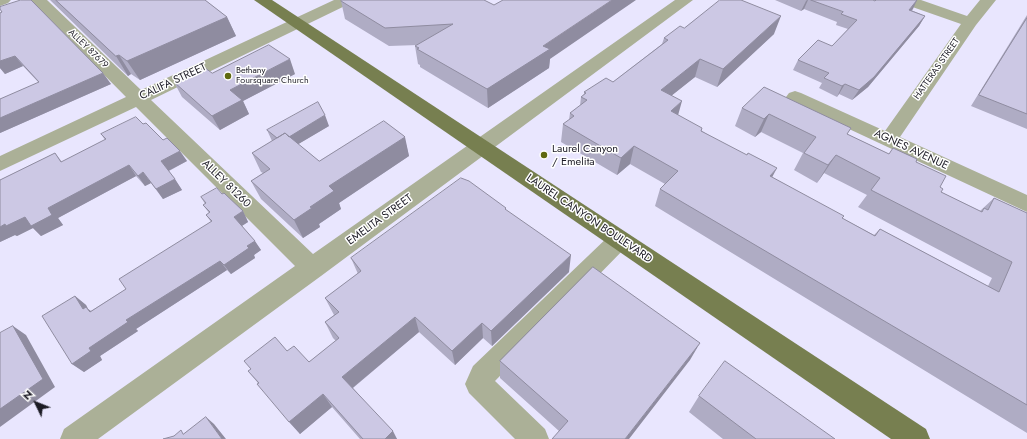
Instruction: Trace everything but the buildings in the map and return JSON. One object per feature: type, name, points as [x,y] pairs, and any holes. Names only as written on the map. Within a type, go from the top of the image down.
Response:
[{"type":"main road","name":"LAUREL CANYON BOULEVARD","points":[[262,0],[916,439]]},
{"type":"street","name":"ALLEY 87679","points":[[38,0],[139,98]]},
{"type":"street","name":"CALIFA STREET","points":[[0,164],[346,0]]},
{"type":"street","name":"EMELITA STREET","points":[[74,439],[685,0]]},
{"type":"street","points":[[906,0],[970,22]]},
{"type":"street","name":"HATTERAS STREET","points":[[889,139],[970,22],[988,0]]},
{"type":"street","name":"AGNES AVENUE","points":[[795,96],[1027,204]]},
{"type":"street","name":"ALLEY 81260","points":[[139,98],[312,269]]},
{"type":"street","points":[[535,439],[479,384],[483,375],[619,240]]},
{"type":"place","name":"Bethany Foursquare Church","points":[[228,76]]},
{"type":"place","name":"Laurel Canyon / Emelita","points":[[544,155]]}]
